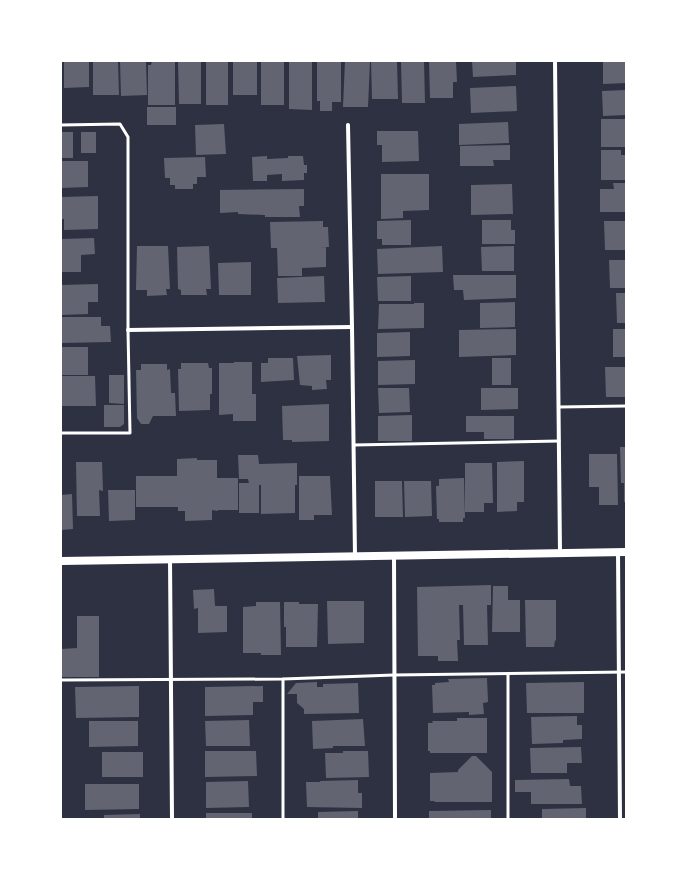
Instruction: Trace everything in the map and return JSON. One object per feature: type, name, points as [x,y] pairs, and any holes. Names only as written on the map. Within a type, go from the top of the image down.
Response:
[{"type":"main road","points":[[61,561],[622,552]]},
{"type":"street","points":[[555,61],[560,553]]},
{"type":"street","points":[[348,125],[355,556]]},
{"type":"street","points":[[128,330],[352,327]]},
{"type":"street","points":[[620,819],[619,672],[622,552]]},
{"type":"street","points":[[394,555],[395,819]]},
{"type":"street","points":[[170,559],[172,819]]},
{"type":"lane","points":[[61,125],[120,124],[128,137],[128,330],[130,433],[61,433]]},
{"type":"lane","points":[[559,407],[626,406]]},
{"type":"lane","points":[[354,445],[559,441]]},
{"type":"lane","points":[[61,680],[283,679],[626,672]]},
{"type":"lane","points":[[508,675],[508,819]]},
{"type":"lane","points":[[283,679],[283,819]]},
{"type":"building","points":[[64,61],[89,61],[89,87],[64,88]]},
{"type":"building","points":[[93,61],[118,61],[119,95],[93,95]]},
{"type":"building","points":[[120,61],[146,61],[147,95],[121,96]]},
{"type":"building","points":[[152,61],[175,61],[175,105],[148,105],[148,65],[151,65]]},
{"type":"building","points":[[178,61],[201,61],[201,104],[179,104]]},
{"type":"building","points":[[206,61],[228,61],[228,105],[206,105]]},
{"type":"building","points":[[233,61],[257,61],[257,95],[233,95]]},
{"type":"building","points":[[261,61],[284,61],[284,105],[261,105]]},
{"type":"building","points":[[289,61],[312,61],[312,110],[289,109]]},
{"type":"building","points":[[317,61],[341,61],[341,102],[332,102],[332,111],[320,111],[320,101],[317,101]]},
{"type":"building","points":[[345,61],[370,61],[368,107],[343,107]]},
{"type":"building","points":[[371,61],[397,61],[398,99],[372,99]]},
{"type":"building","points":[[401,61],[424,61],[425,103],[402,103]]},
{"type":"building","points":[[429,61],[456,61],[457,82],[453,82],[453,98],[430,98]]},
{"type":"building","points":[[472,61],[516,61],[516,75],[473,77]]},
{"type":"building","points":[[603,61],[626,61],[626,83],[603,84]]},
{"type":"building","points":[[516,86],[517,111],[471,113],[470,88]]},
{"type":"building","points":[[626,90],[626,115],[603,116],[602,91]]},
{"type":"building","points":[[147,107],[176,107],[176,125],[147,125]]},
{"type":"building","points":[[601,119],[626,119],[626,147],[601,147]]},
{"type":"building","points":[[508,122],[509,143],[459,145],[459,124]]},
{"type":"building","points":[[224,124],[226,154],[196,155],[195,125]]},
{"type":"building","points":[[377,131],[418,131],[419,161],[382,162],[382,145],[377,145]]},
{"type":"building","points":[[61,132],[73,132],[73,158],[61,158]]},
{"type":"building","points":[[81,132],[96,132],[96,153],[81,153]]},
{"type":"building","points":[[510,145],[510,160],[493,160],[494,166],[460,166],[460,146]]},
{"type":"building","points":[[601,150],[621,150],[621,155],[626,155],[626,180],[601,180]]},
{"type":"building","points":[[267,156],[267,159],[288,158],[288,156],[303,156],[304,165],[307,165],[307,173],[304,173],[304,180],[282,181],[282,174],[267,175],[267,181],[253,181],[252,157]]},
{"type":"building","points":[[205,157],[206,177],[197,177],[197,184],[193,184],[193,189],[175,189],[175,185],[170,185],[170,178],[165,178],[164,158]]},
{"type":"building","points":[[61,161],[88,161],[88,187],[61,188]]},
{"type":"building","points":[[381,174],[429,174],[429,210],[403,211],[403,218],[381,219]]},
{"type":"building","points":[[613,183],[626,183],[626,212],[600,212],[600,189],[614,189]]},
{"type":"building","points":[[512,184],[513,214],[471,215],[471,185]]},
{"type":"building","points":[[304,189],[304,206],[299,206],[300,217],[265,217],[265,215],[238,214],[238,212],[220,213],[220,190]]},
{"type":"building","points":[[98,196],[98,229],[64,230],[64,219],[61,219],[61,197]]},
{"type":"building","points":[[411,220],[411,245],[382,245],[382,239],[377,239],[377,221]]},
{"type":"building","points":[[482,220],[511,220],[511,230],[515,230],[515,244],[482,244]]},
{"type":"building","points":[[323,221],[323,227],[328,227],[329,247],[326,247],[326,267],[302,268],[302,276],[278,276],[277,248],[271,248],[270,222]]},
{"type":"building","points":[[604,221],[626,221],[626,250],[605,250]]},
{"type":"building","points":[[94,238],[95,254],[81,255],[81,272],[61,272],[61,239]]},
{"type":"building","points":[[137,246],[168,246],[170,289],[166,289],[167,295],[147,296],[147,290],[136,290]]},
{"type":"building","points":[[209,246],[211,289],[206,289],[207,295],[181,295],[181,290],[178,289],[177,247]]},
{"type":"building","points":[[442,246],[443,272],[378,274],[377,249]]},
{"type":"building","points":[[514,246],[514,271],[482,271],[481,247]]},
{"type":"building","points":[[609,260],[626,260],[626,288],[610,288]]},
{"type":"building","points":[[251,262],[251,295],[219,295],[218,263]]},
{"type":"building","points":[[453,275],[516,275],[516,298],[464,300],[463,290],[454,290]]},
{"type":"building","points":[[324,276],[325,302],[278,303],[277,278]]},
{"type":"building","points":[[411,276],[411,301],[378,301],[377,277]]},
{"type":"building","points":[[98,284],[98,302],[88,302],[88,314],[61,315],[61,285]]},
{"type":"building","points":[[616,293],[626,293],[626,323],[617,323]]},
{"type":"building","points":[[515,302],[515,327],[480,328],[480,303]]},
{"type":"building","points":[[424,303],[424,328],[378,329],[379,304]]},
{"type":"building","points":[[61,317],[101,317],[101,326],[110,326],[111,342],[61,343]]},
{"type":"building","points":[[516,329],[516,355],[459,357],[459,330]]},
{"type":"building","points":[[613,329],[626,329],[626,357],[613,357]]},
{"type":"building","points":[[410,332],[410,356],[377,357],[377,333]]},
{"type":"building","points":[[61,347],[88,347],[88,375],[61,375]]},
{"type":"building","points":[[331,355],[331,380],[326,380],[327,389],[312,390],[312,386],[300,385],[297,356]]},
{"type":"building","points":[[268,358],[293,358],[294,380],[261,382],[261,363],[268,363]]},
{"type":"building","points":[[492,358],[511,358],[511,385],[492,385]]},
{"type":"building","points":[[415,360],[415,384],[378,385],[378,361]]},
{"type":"building","points":[[252,362],[252,394],[256,394],[256,421],[233,421],[233,414],[219,415],[219,363]]},
{"type":"building","points":[[181,363],[208,363],[209,368],[212,368],[212,394],[210,394],[210,410],[179,411],[178,369],[181,369]]},
{"type":"building","points":[[141,364],[167,364],[167,370],[170,369],[171,393],[175,393],[176,416],[153,416],[149,424],[141,424],[137,418],[136,370],[141,370]]},
{"type":"building","points":[[605,367],[626,367],[626,397],[606,397]]},
{"type":"building","points":[[109,375],[124,375],[124,404],[109,403]]},
{"type":"building","points":[[61,376],[95,376],[96,406],[61,406]]},
{"type":"building","points":[[378,388],[409,388],[410,412],[379,413]]},
{"type":"building","points":[[481,388],[518,388],[518,409],[481,410]]},
{"type":"building","points":[[329,404],[329,441],[292,442],[292,440],[283,440],[282,406]]},
{"type":"building","points":[[104,405],[124,405],[124,424],[120,427],[104,427]]},
{"type":"building","points":[[412,415],[412,441],[378,441],[378,416]]},
{"type":"building","points":[[466,416],[514,416],[514,439],[484,439],[484,432],[466,432]]},
{"type":"building","points":[[620,447],[626,447],[626,502],[624,502],[624,483],[621,483]]},
{"type":"building","points":[[589,454],[617,454],[618,505],[599,505],[599,487],[589,487]]},
{"type":"building","points":[[238,455],[258,455],[259,464],[297,463],[295,513],[261,514],[261,485],[259,485],[259,513],[239,513],[239,483],[249,483],[248,479],[239,479]]},
{"type":"building","points":[[197,458],[197,460],[217,460],[217,478],[238,478],[238,510],[212,510],[212,520],[185,521],[185,511],[178,511],[178,507],[136,507],[136,476],[177,476],[177,459]]},
{"type":"building","points":[[524,461],[524,502],[517,502],[517,511],[497,512],[497,462]]},
{"type":"building","points":[[76,462],[102,462],[103,491],[99,490],[100,516],[77,516]]},
{"type":"building","points":[[465,463],[492,463],[493,503],[484,503],[484,512],[465,512]]},
{"type":"building","points":[[299,476],[330,476],[332,515],[314,515],[314,520],[299,520]]},
{"type":"building","points":[[464,478],[465,518],[463,518],[463,522],[439,522],[439,519],[437,519],[436,486],[439,486],[439,479]]},
{"type":"building","points":[[375,481],[402,481],[403,517],[375,517]]},
{"type":"building","points":[[404,481],[431,481],[432,516],[405,517]]},
{"type":"building","points":[[108,490],[135,490],[135,520],[109,521]]},
{"type":"building","points":[[72,494],[73,529],[61,530],[61,495]]},
{"type":"building","points":[[491,585],[491,605],[487,605],[488,645],[464,645],[463,605],[459,605],[460,640],[457,640],[458,661],[438,661],[438,656],[418,656],[417,587]]},
{"type":"building","points":[[493,586],[508,586],[508,600],[520,600],[520,632],[492,632]]},
{"type":"building","points":[[214,589],[215,606],[227,606],[227,632],[198,633],[198,608],[194,609],[193,590]]},
{"type":"building","points":[[525,600],[556,600],[556,641],[555,640],[554,647],[526,647]]},
{"type":"building","points":[[327,601],[364,601],[364,643],[328,644]]},
{"type":"building","points":[[256,602],[280,602],[281,655],[243,653],[243,607],[256,606]]},
{"type":"building","points":[[284,602],[318,604],[317,647],[286,647]]},
{"type":"building","points":[[77,616],[99,616],[99,677],[61,677],[61,649],[77,648]]},
{"type":"building","points":[[487,678],[488,702],[483,703],[484,714],[469,715],[469,712],[433,713],[432,685],[435,685],[435,683],[449,682],[448,679]]},
{"type":"building","points":[[317,682],[317,687],[323,687],[323,684],[358,683],[359,713],[304,714],[304,709],[297,703],[297,694],[287,694],[296,683]]},
{"type":"building","points":[[584,682],[584,713],[527,713],[526,683]]},
{"type":"building","points":[[139,686],[139,717],[76,718],[75,687]]},
{"type":"building","points":[[263,686],[263,702],[253,702],[253,715],[205,716],[205,687]]},
{"type":"building","points":[[577,716],[577,725],[582,725],[582,739],[563,740],[563,743],[532,744],[531,717]]},
{"type":"building","points":[[457,718],[487,718],[487,753],[430,753],[430,751],[428,751],[428,723],[433,723],[432,721],[457,721]]},
{"type":"building","points":[[363,719],[365,746],[333,746],[333,748],[313,749],[312,721]]},
{"type":"building","points":[[249,720],[250,746],[206,746],[205,721]]},
{"type":"building","points":[[89,721],[138,721],[138,746],[89,747]]},
{"type":"building","points":[[581,747],[582,763],[567,763],[567,773],[531,773],[530,748]]},
{"type":"building","points":[[205,751],[256,751],[257,776],[205,777]]},
{"type":"building","points":[[343,751],[368,751],[369,777],[326,778],[325,753],[343,753]]},
{"type":"building","points":[[102,752],[143,752],[143,777],[102,777]]},
{"type":"building","points":[[472,756],[476,756],[492,772],[492,802],[430,801],[430,773],[458,772],[458,770]]},
{"type":"building","points":[[569,779],[570,786],[581,786],[582,804],[531,804],[531,792],[515,792],[515,780]]},
{"type":"building","points":[[358,780],[358,793],[362,793],[362,808],[307,807],[306,782]]},
{"type":"building","points":[[248,781],[249,807],[206,808],[206,782]]},
{"type":"building","points":[[85,784],[139,784],[139,809],[85,810]]},
{"type":"building","points":[[586,808],[586,819],[542,819],[542,809]]},
{"type":"building","points":[[491,810],[491,819],[429,819],[429,811]]},
{"type":"building","points":[[358,811],[358,819],[318,819],[318,812]]},
{"type":"building","points":[[206,813],[252,813],[252,819],[206,819]]},
{"type":"building","points":[[140,814],[140,819],[104,819],[104,815]]}]
